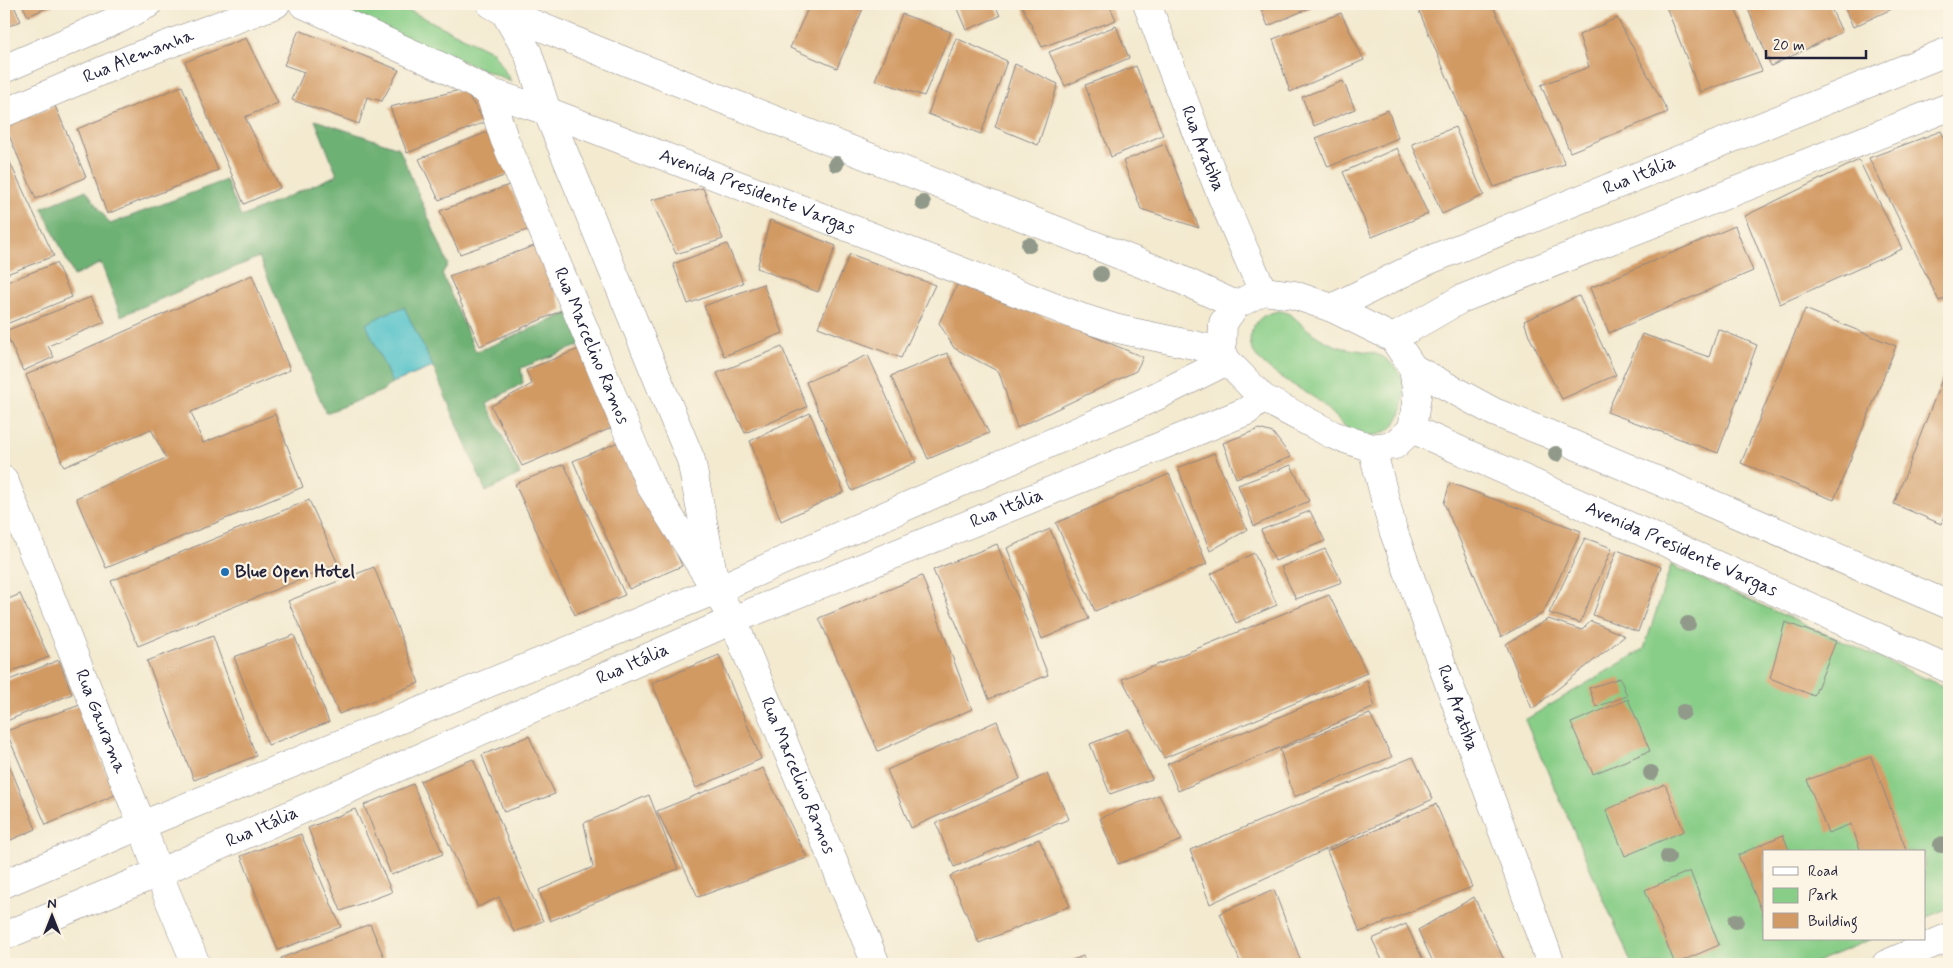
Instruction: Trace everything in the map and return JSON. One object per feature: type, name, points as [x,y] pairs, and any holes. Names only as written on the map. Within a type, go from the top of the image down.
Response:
[{"type":"main road","points":[[4,68],[148,4]]},
{"type":"main road","name":"Rua Alemanha","points":[[4,113],[134,57],[276,4]]},
{"type":"main road","name":"Avenida Presidente Vargas","points":[[303,4],[440,66],[489,92],[547,111],[1080,317],[1118,329],[1224,356]]},
{"type":"main road","name":"Rua Aratiba","points":[[1147,4],[1214,179],[1263,291]]},
{"type":"main road","points":[[499,6],[608,54],[1173,276],[1236,305]]},
{"type":"main road","name":"Rua Marcelino Ramos","points":[[499,6],[528,53],[547,111],[691,460],[716,590]]},
{"type":"main road","name":"Rua Itália","points":[[1332,308],[1427,261],[1949,51]]},
{"type":"main road","name":"Rua Marcelino Ramos","points":[[489,92],[504,138],[650,485],[733,620],[876,964]]},
{"type":"main road","points":[[1393,338],[1461,298],[1949,107]]},
{"type":"main road","points":[[1263,291],[1294,295],[1332,308],[1393,338],[1413,368],[1417,396],[1412,429],[1395,446],[1372,448],[1333,435],[1263,398],[1224,356],[1223,324],[1236,305],[1263,291]]},
{"type":"main road","name":"Rua Itália","points":[[4,884],[142,825],[716,590],[1155,397],[1224,356]]},
{"type":"main road","points":[[1413,368],[1494,412],[1949,605]]},
{"type":"main road","name":"Rua Itália","points":[[4,936],[158,873],[733,620],[1247,411],[1263,398]]},
{"type":"main road","name":"Avenida Presidente Vargas","points":[[1412,429],[1949,669]]},
{"type":"main road","name":"Rua Aratiba","points":[[1372,448],[1393,530],[1550,964]]},
{"type":"main road","name":"Rua Gaurama","points":[[4,480],[142,825],[158,873],[196,964]]},
{"type":"main road","points":[[1886,964],[1949,938]]},
{"type":"green space","points":[[354,4],[396,4],[493,52],[511,81],[337,10]]},
{"type":"green space","points":[[315,120],[399,148],[448,264],[442,274],[476,352],[573,311],[586,343],[521,368],[523,383],[487,403],[520,474],[486,492],[433,367],[392,383],[382,391],[326,413],[259,257],[121,316],[101,263],[74,276],[42,208],[86,190],[110,224],[226,180],[241,217],[337,175]]},
{"type":"green space","points":[[1279,311],[1288,313],[1326,342],[1344,348],[1379,355],[1393,365],[1404,383],[1404,402],[1399,417],[1390,428],[1384,433],[1376,435],[1353,434],[1320,402],[1262,363],[1254,353],[1250,342],[1252,330],[1256,322],[1262,317]]},
{"type":"green space","points":[[1671,565],[1949,689],[1949,908],[1926,917],[1926,850],[1763,850],[1763,940],[1870,940],[1811,964],[1632,964],[1525,720],[1644,649]]},
{"type":"water","points":[[404,307],[433,367],[392,383],[366,324]]},
{"type":"building","points":[[4,4],[13,4],[21,21],[4,28]]},
{"type":"building","points":[[22,4],[56,4],[28,16]]},
{"type":"building","points":[[810,4],[865,4],[837,68],[790,48]]},
{"type":"building","points":[[955,4],[995,4],[1000,16],[966,30]]},
{"type":"building","points":[[1021,4],[1109,4],[1116,20],[1042,47]]},
{"type":"building","points":[[1259,4],[1319,4],[1268,26]]},
{"type":"building","points":[[1416,4],[1492,4],[1565,164],[1494,187]]},
{"type":"building","points":[[1665,4],[1733,4],[1762,71],[1700,92]]},
{"type":"building","points":[[1746,4],[1829,4],[1842,32],[1771,66]]},
{"type":"building","points":[[1843,4],[1897,4],[1898,6],[1853,27]]},
{"type":"building","points":[[1341,13],[1364,60],[1290,92],[1273,39]]},
{"type":"building","points":[[902,14],[951,32],[924,96],[875,80]]},
{"type":"building","points":[[1617,18],[1668,112],[1570,152],[1541,85],[1589,67],[1579,35]]},
{"type":"building","points":[[1116,26],[1129,58],[1065,86],[1049,52]]},
{"type":"building","points":[[299,30],[399,70],[382,101],[367,97],[359,124],[292,100],[304,72],[284,65]]},
{"type":"building","points":[[246,38],[278,103],[245,117],[280,188],[244,204],[185,62]]},
{"type":"building","points":[[956,38],[1007,61],[981,134],[928,114]]},
{"type":"building","points":[[1015,64],[1058,84],[1038,145],[995,127]]},
{"type":"building","points":[[1136,66],[1163,135],[1111,157],[1085,85]]},
{"type":"building","points":[[1343,81],[1355,109],[1314,126],[1302,97]]},
{"type":"building","points":[[182,86],[218,170],[107,214],[77,129]]},
{"type":"building","points":[[464,89],[485,122],[407,153],[390,107]]},
{"type":"building","points":[[55,106],[86,177],[36,199],[5,126]]},
{"type":"building","points":[[1388,110],[1398,138],[1328,167],[1316,138]]},
{"type":"building","points":[[1455,127],[1484,195],[1442,214],[1412,144]]},
{"type":"building","points":[[490,131],[509,174],[439,200],[419,159]]},
{"type":"building","points":[[1941,131],[1949,147],[1949,297],[1939,301],[1869,158]]},
{"type":"building","points":[[1165,144],[1199,228],[1141,209],[1123,161]]},
{"type":"building","points":[[1397,148],[1428,214],[1372,237],[1343,172]]},
{"type":"building","points":[[4,150],[54,256],[4,275]]},
{"type":"building","points":[[1859,160],[1902,249],[1780,304],[1745,216]]},
{"type":"building","points":[[509,185],[530,229],[460,254],[440,211]]},
{"type":"building","points":[[703,188],[723,239],[676,254],[651,200]]},
{"type":"building","points":[[770,220],[836,246],[818,292],[757,268]]},
{"type":"building","points":[[1735,226],[1753,271],[1609,333],[1590,288]]},
{"type":"building","points":[[727,244],[743,283],[688,304],[673,264]]},
{"type":"building","points":[[537,245],[563,310],[480,346],[449,276]]},
{"type":"building","points":[[850,254],[935,285],[901,358],[818,327]]},
{"type":"building","points":[[56,263],[72,297],[4,325],[4,283]]},
{"type":"building","points":[[252,275],[290,370],[191,412],[203,443],[275,414],[303,487],[106,568],[76,498],[166,458],[151,429],[64,467],[26,375]]},
{"type":"building","points":[[959,281],[1143,357],[1136,371],[1017,428],[999,372],[954,348],[939,323]]},
{"type":"building","points":[[763,284],[783,333],[724,356],[704,306]]},
{"type":"building","points":[[1579,296],[1616,375],[1562,399],[1530,338],[1524,321]]},
{"type":"building","points":[[91,297],[105,322],[48,346],[54,357],[23,371],[5,331]]},
{"type":"building","points":[[1805,309],[1896,346],[1834,500],[1741,463]]},
{"type":"building","points":[[1718,329],[1757,345],[1718,453],[1607,412],[1642,334],[1709,357]]},
{"type":"building","points":[[584,347],[621,424],[522,466],[491,406],[532,384],[526,370]]},
{"type":"building","points":[[782,347],[807,407],[745,433],[717,373]]},
{"type":"building","points":[[947,353],[989,433],[928,459],[891,376]]},
{"type":"building","points":[[868,355],[916,462],[852,491],[806,382]]},
{"type":"building","points":[[1949,361],[1949,503],[1941,524],[1894,504]]},
{"type":"building","points":[[810,413],[844,492],[781,521],[750,441]]},
{"type":"building","points":[[1259,429],[1273,433],[1291,457],[1236,478],[1223,443]]},
{"type":"building","points":[[626,439],[682,566],[629,589],[573,461]]},
{"type":"building","points":[[1214,453],[1247,530],[1210,551],[1178,468]]},
{"type":"building","points":[[564,464],[625,595],[575,615],[515,484]]},
{"type":"building","points":[[1291,465],[1309,501],[1254,526],[1238,485]]},
{"type":"building","points":[[1169,474],[1207,564],[1095,611],[1056,523]]},
{"type":"building","points":[[1450,483],[1581,531],[1543,613],[1501,637],[1444,503]]},
{"type":"building","name":"Blue Open Hotel","points":[[309,500],[338,564],[138,646],[111,581]]},
{"type":"building","points":[[1310,511],[1325,541],[1275,561],[1261,530]]},
{"type":"building","points":[[1050,529],[1089,619],[1042,639],[1007,548]]},
{"type":"building","points":[[1585,538],[1612,548],[1580,623],[1549,613]]},
{"type":"building","points":[[997,544],[1048,675],[989,699],[933,570]]},
{"type":"building","points":[[1325,549],[1342,582],[1296,599],[1281,567]]},
{"type":"building","points":[[1617,550],[1661,567],[1638,632],[1593,615]]},
{"type":"building","points":[[1254,553],[1277,605],[1236,623],[1211,574]]},
{"type":"building","points":[[374,567],[419,683],[339,714],[288,601]]},
{"type":"building","points":[[922,576],[972,709],[878,751],[819,618]]},
{"type":"building","points":[[20,594],[49,657],[4,674],[4,601]]},
{"type":"building","points":[[1329,595],[1367,673],[1164,758],[1122,679]]},
{"type":"building","points":[[1548,619],[1582,630],[1591,621],[1625,636],[1532,709],[1506,644]]},
{"type":"building","points":[[1785,622],[1836,641],[1814,696],[1770,678]]},
{"type":"building","points":[[294,635],[329,722],[268,745],[234,657]]},
{"type":"building","points":[[213,636],[256,756],[194,780],[147,661]]},
{"type":"building","points":[[719,655],[761,759],[696,788],[652,683]]},
{"type":"building","points":[[59,660],[72,694],[4,722],[4,682]]},
{"type":"building","points":[[1620,678],[1627,696],[1596,707],[1589,688]]},
{"type":"building","points":[[1367,680],[1375,707],[1178,791],[1167,764]]},
{"type":"building","points":[[1628,699],[1650,751],[1593,774],[1571,723]]},
{"type":"building","points":[[80,705],[115,795],[46,825],[6,731]]},
{"type":"building","points":[[1370,714],[1392,757],[1294,797],[1280,749]]},
{"type":"building","points":[[997,721],[1020,779],[911,828],[887,770]]},
{"type":"building","points":[[1128,729],[1152,779],[1110,794],[1090,744]]},
{"type":"building","points":[[529,736],[555,794],[504,812],[482,755]]},
{"type":"building","points":[[4,753],[36,829],[4,843]]},
{"type":"building","points":[[1413,757],[1433,799],[1210,904],[1190,850]]},
{"type":"building","points":[[1871,757],[1906,850],[1860,850],[1851,824],[1828,833],[1807,780]]},
{"type":"building","points":[[473,759],[543,921],[514,932],[499,897],[478,907],[420,781]]},
{"type":"building","points":[[763,768],[807,858],[698,897],[657,811]]},
{"type":"building","points":[[1047,774],[1069,819],[954,867],[936,823]]},
{"type":"building","points":[[413,784],[443,854],[391,875],[364,805]]},
{"type":"building","points":[[1665,784],[1684,831],[1625,856],[1606,810]]},
{"type":"building","points":[[649,795],[678,869],[550,921],[539,890],[593,867],[584,823]]},
{"type":"building","points":[[1159,795],[1182,840],[1118,864],[1100,818]]},
{"type":"building","points":[[1436,804],[1472,887],[1360,932],[1327,851]]},
{"type":"building","points":[[355,809],[392,892],[341,911],[308,828]]},
{"type":"building","points":[[301,834],[341,927],[278,950],[241,856]]},
{"type":"building","points":[[1783,835],[1789,850],[1763,850],[1763,914],[1738,855]]},
{"type":"building","points":[[1039,839],[1070,906],[979,943],[950,876]]},
{"type":"building","points":[[1690,871],[1719,945],[1675,964],[1645,890]]},
{"type":"building","points":[[1274,890],[1302,964],[1241,964],[1220,913]]},
{"type":"building","points":[[1474,897],[1506,964],[1434,964],[1418,930]]},
{"type":"building","points":[[370,924],[387,964],[283,964],[281,958]]},
{"type":"building","points":[[1406,924],[1425,964],[1384,964],[1372,939]]},
{"type":"building","points":[[1083,956],[1087,964],[1062,964]]},
{"type":"place","name":"Blue Open Hotel","points":[[225,572]]}]
